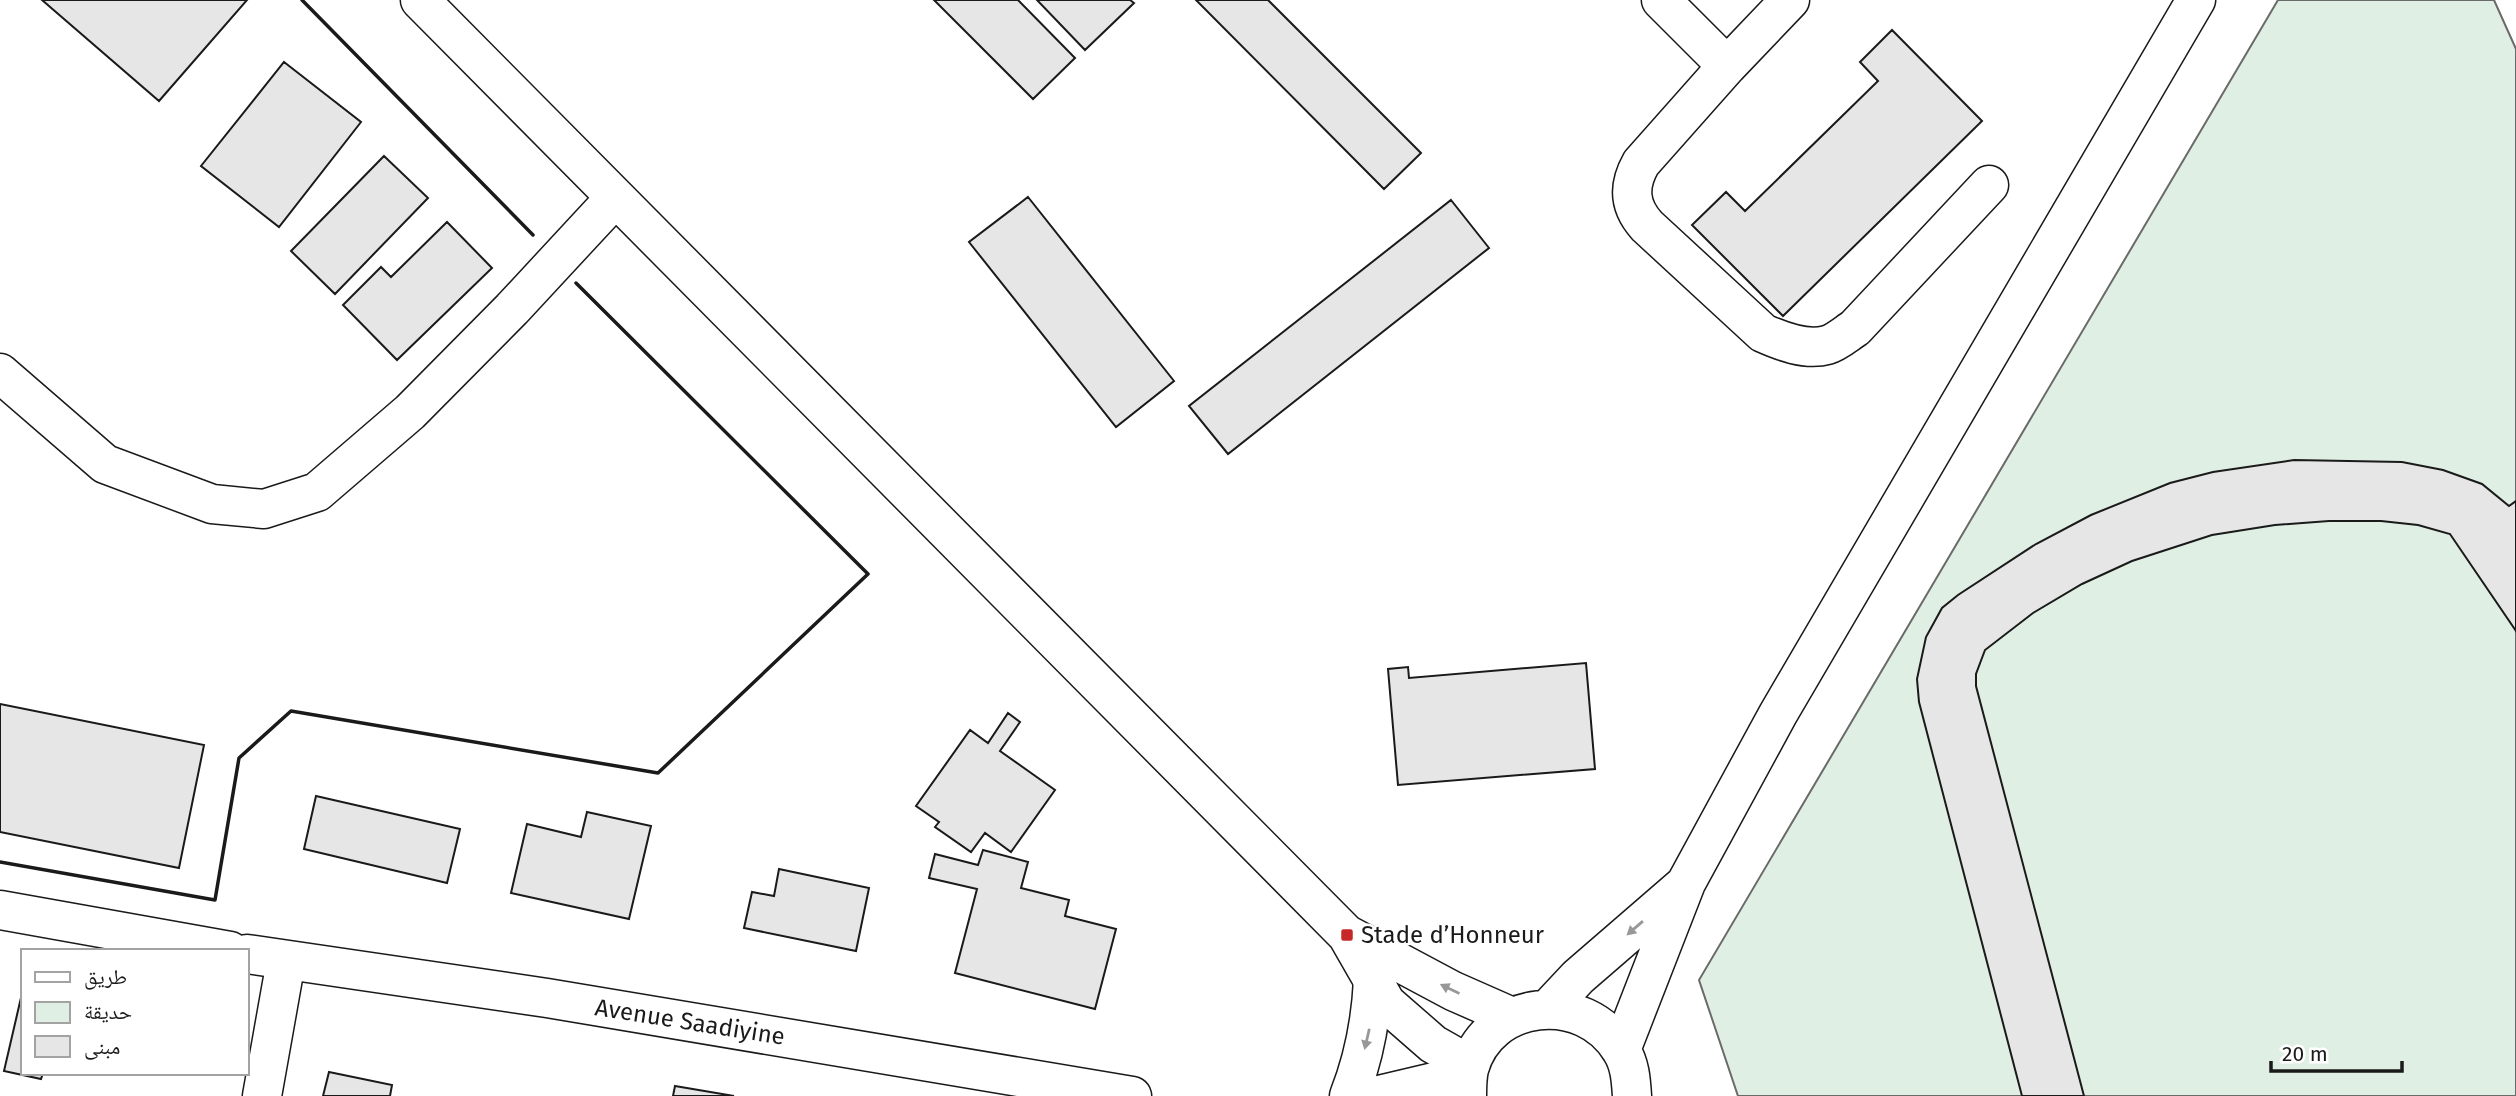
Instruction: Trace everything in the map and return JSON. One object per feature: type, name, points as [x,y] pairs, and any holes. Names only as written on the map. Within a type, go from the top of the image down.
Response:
[{"type":"main road","points":[[420,0],[1347,935],[1386,1003],[1468,1078]]},
{"type":"main road","points":[[1661,0],[1727,66]]},
{"type":"main road","points":[[1790,0],[1640,163],[1633,177],[1631,192],[1638,216],[1647,226],[1763,333],[1781,341],[1814,346],[1828,345],[1855,327],[1989,185]]},
{"type":"main road","points":[[1621,1050],[1686,883],[1778,714],[2196,0]]},
{"type":"main road","points":[[0,373],[105,464],[212,504],[264,509],[317,492],[410,412],[512,309],[615,198]]},
{"type":"main road","points":[[1468,1078],[1480,1045],[1494,1029],[1530,1013],[1578,977],[1686,883]]},
{"type":"main road","points":[[0,910],[219,949]]},
{"type":"main road","points":[[1347,935],[1444,986],[1530,1013],[1569,1011],[1590,1019],[1608,1032],[1621,1050],[1630,1072],[1632,1096]]},
{"type":"main road","name":"Avenue Saadiyine","points":[[248,954],[547,998],[1132,1096]]},
{"type":"main road","points":[[262,1096],[286,961]]},
{"type":"main road","points":[[1349,1096],[1361,1066],[1371,1020],[1373,980]]},
{"type":"main road","points":[[1374,1096],[1468,1078]]},
{"type":"green space","points":[[2278,0],[2494,0],[2516,49],[2516,1096],[1738,1096],[1699,980]]},
{"type":"building","points":[[42,0],[247,0],[159,101]]},
{"type":"building","points":[[934,0],[1018,0],[1075,58],[1033,99]]},
{"type":"building","points":[[1037,0],[1130,0],[1134,3],[1085,50]]},
{"type":"building","points":[[1196,0],[1268,0],[1421,153],[1384,189]]},
{"type":"building","points":[[1892,30],[1982,121],[1783,316],[1692,225],[1726,192],[1745,211],[1878,81],[1860,62]]},
{"type":"building","points":[[284,62],[361,122],[279,227],[201,166]]},
{"type":"building","points":[[384,156],[428,198],[335,294],[291,251]]},
{"type":"building","points":[[1028,197],[1174,381],[1116,427],[969,242]]},
{"type":"building","points":[[1451,200],[1489,248],[1228,454],[1189,406]]},
{"type":"building","points":[[447,222],[492,268],[397,360],[343,305],[381,267],[391,277]]},
{"type":"building","points":[[2294,460],[2402,462],[2443,470],[2482,484],[2509,506],[2516,501],[2516,631],[2450,534],[2418,525],[2381,521],[2329,521],[2275,525],[2212,535],[2132,561],[2082,584],[2033,613],[1985,650],[1976,674],[1976,686],[2084,1096],[2022,1096],[1919,702],[1917,679],[1926,637],[1942,608],[1958,595],[2036,544],[2091,515],[2170,483],[2213,472]]},
{"type":"building","points":[[1586,663],[1595,769],[1398,785],[1388,669],[1408,667],[1409,678]]},
{"type":"building","points":[[0,704],[204,745],[179,868],[0,832]]},
{"type":"building","points":[[1008,713],[1020,722],[1000,751],[1055,790],[1011,852],[985,833],[971,852],[935,827],[939,822],[916,806],[970,730],[988,743]]},
{"type":"building","points":[[316,796],[460,829],[447,883],[304,849]]},
{"type":"building","points":[[587,812],[651,826],[629,919],[511,893],[527,824],[581,837]]},
{"type":"building","points":[[983,850],[1028,862],[1021,888],[1069,900],[1065,916],[1116,929],[1095,1009],[955,973],[977,889],[929,878],[935,854],[978,865]]},
{"type":"building","points":[[779,869],[869,888],[856,951],[744,928],[752,892],[774,896]]},
{"type":"building","points":[[21,998],[21,1075],[4,1071]]},
{"type":"building","points":[[329,1072],[392,1085],[390,1096],[323,1096]]},
{"type":"building","points":[[22,1075],[42,1075],[41,1079]]},
{"type":"building","points":[[675,1086],[734,1096],[673,1096]]},
{"type":"wall","points":[[302,0],[533,235]]},
{"type":"wall","points":[[0,862],[215,900],[239,758],[291,711],[658,773],[868,574],[576,283]]},
{"type":"place","name":"Stade d’Honneur","points":[[1347,935]]}]
